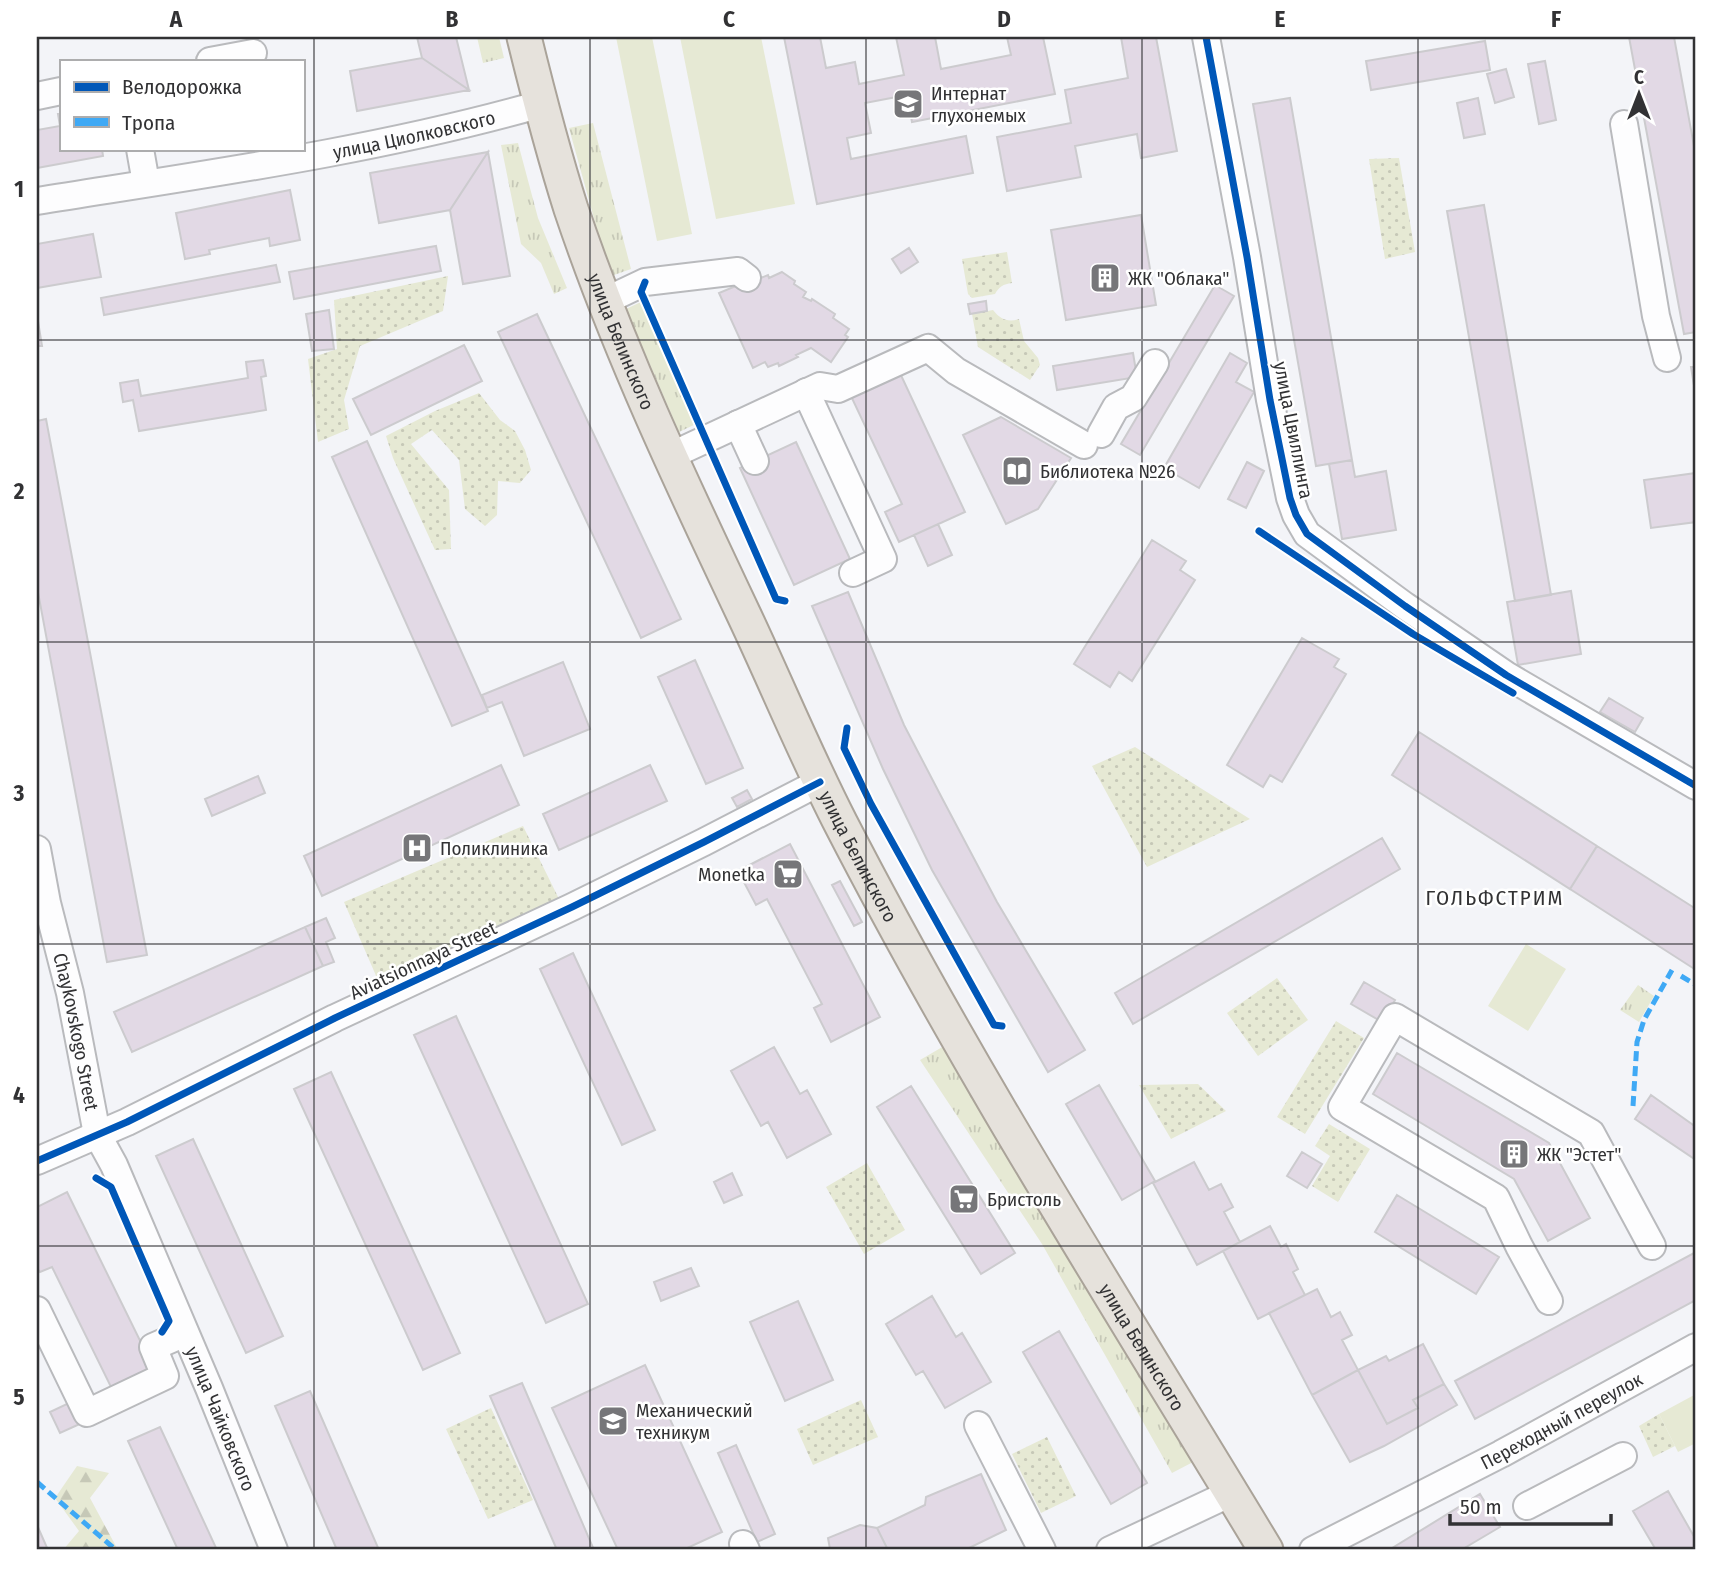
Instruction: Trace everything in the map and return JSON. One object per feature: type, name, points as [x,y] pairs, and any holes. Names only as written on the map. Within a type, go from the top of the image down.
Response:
[{"type":"main road","name":"улица Белинского","points":[[524,37],[571,209],[605,301],[683,487],[820,782],[954,1032],[1266,1550]]},
{"type":"street","name":"улица Цвиллинга","points":[[1206,37],[1247,257],[1270,400],[1290,498],[1307,534],[1506,675],[1696,786]]},
{"type":"street","points":[[215,60],[253,52]]},
{"type":"street","points":[[37,96],[60,91]]},
{"type":"street","name":"улица Циолковского","points":[[37,201],[316,156],[490,118],[541,104]]},
{"type":"street","points":[[1623,124],[1656,316],[1667,358]]},
{"type":"street","points":[[140,150],[146,183]]},
{"type":"street","points":[[605,301],[645,282],[738,271],[747,278]]},
{"type":"street","points":[[670,456],[820,386],[838,389],[928,348],[956,371],[1092,440],[1116,407],[1133,398],[1155,363]]},
{"type":"street","points":[[806,392],[883,559],[853,573]]},
{"type":"street","points":[[738,424],[755,461]]},
{"type":"street","name":"Aviatsionnaya Street","points":[[37,1161],[127,1122],[335,1018],[608,890],[820,782]]},
{"type":"street","name":"Chaykovskogo Street","points":[[37,849],[42,903],[70,993],[97,1134]]},
{"type":"street","points":[[1549,1301],[1496,1198],[1342,1107],[1395,1017],[1591,1133],[1651,1247]]},
{"type":"street","name":"улица Чайковского","points":[[97,1134],[114,1165],[274,1550]]},
{"type":"street","points":[[37,1310],[87,1413],[165,1376],[149,1349],[185,1333]]},
{"type":"street","name":"Переходный переулок","points":[[1313,1550],[1501,1454],[1696,1347]]},
{"type":"street","points":[[978,1425],[1042,1550]]},
{"type":"street","points":[[1527,1506],[1623,1456]]},
{"type":"street","points":[[1126,1547],[1231,1493]]},
{"type":"green space","points":[[477,37],[499,37],[504,58],[483,63]]},
{"type":"green space","points":[[616,37],[652,37],[692,234],[657,241]]},
{"type":"green space","points":[[680,37],[761,37],[795,204],[716,219]]},
{"type":"green space","points":[[593,123],[631,269],[614,275],[603,251],[569,128]]},
{"type":"green space","points":[[518,143],[538,218],[567,288],[554,294],[541,263],[521,244],[501,145]]},
{"type":"green space","points":[[1399,158],[1415,252],[1385,259],[1369,159]]},
{"type":"green space","points":[[1007,252],[1012,283],[1002,286],[995,294],[972,298],[968,294],[962,259]]},
{"type":"green space","points":[[448,276],[443,311],[360,346],[344,400],[349,429],[318,442],[308,359],[337,349],[334,300]]},
{"type":"green space","points":[[643,301],[696,424],[679,432],[626,309]]},
{"type":"green space","points":[[993,310],[1004,319],[1019,319],[1024,341],[1038,358],[1040,365],[1030,380],[978,347],[972,314]]},
{"type":"green space","points":[[479,393],[500,420],[515,431],[531,470],[520,483],[498,481],[497,515],[485,526],[465,509],[459,460],[432,430],[411,444],[449,490],[451,549],[435,550],[393,458],[386,436],[435,411]]},
{"type":"green space","points":[[1135,747],[1250,819],[1147,867],[1092,766]]},
{"type":"green space","points":[[523,826],[560,901],[377,978],[344,902]]},
{"type":"green space","points":[[1526,944],[1566,969],[1528,1031],[1488,1006]]},
{"type":"green space","points":[[1277,978],[1308,1020],[1258,1056],[1227,1013]]},
{"type":"green space","points":[[1638,985],[1654,996],[1639,1022],[1620,1010]]},
{"type":"green space","points":[[1336,1021],[1364,1038],[1305,1134],[1277,1117]]},
{"type":"green space","points":[[944,1046],[1195,1461],[1172,1473],[1042,1244],[920,1060]]},
{"type":"green space","points":[[1198,1084],[1226,1111],[1171,1139],[1139,1085]]},
{"type":"green space","points":[[1329,1124],[1370,1149],[1338,1202],[1312,1186],[1330,1156],[1315,1146]]},
{"type":"green space","points":[[867,1163],[905,1230],[864,1254],[826,1187]]},
{"type":"green space","points":[[1696,1394],[1696,1443],[1678,1452],[1659,1414]]},
{"type":"green space","points":[[861,1400],[878,1437],[813,1465],[797,1429]]},
{"type":"green space","points":[[491,1408],[533,1500],[488,1519],[446,1429]]},
{"type":"green space","points":[[1659,1414],[1675,1446],[1653,1457],[1639,1426]]},
{"type":"green space","points":[[1047,1437],[1076,1496],[1041,1513],[1012,1454]]},
{"type":"green space","points":[[77,1466],[109,1473],[90,1498],[118,1550],[63,1550],[79,1531],[55,1498]]},
{"type":"building","points":[[417,37],[456,37],[469,90],[422,58]]},
{"type":"building","points":[[784,37],[820,37],[826,68],[855,62],[859,84],[904,75],[896,37],[935,37],[941,69],[1011,55],[1007,37],[1043,37],[1055,94],[912,122],[907,95],[865,103],[871,133],[847,138],[851,159],[966,136],[973,173],[817,204]]},
{"type":"building","points":[[1121,37],[1156,37],[1177,151],[1141,158],[1137,134],[1075,146],[1081,177],[1007,191],[997,137],[1071,123],[1065,90],[1128,78]]},
{"type":"building","points":[[1629,37],[1674,37],[1696,157],[1696,332],[1684,334]]},
{"type":"building","points":[[1485,41],[1490,70],[1371,90],[1366,61]]},
{"type":"building","points":[[422,58],[469,90],[357,111],[350,71]]},
{"type":"building","points":[[1545,61],[1556,120],[1539,124],[1528,64]]},
{"type":"building","points":[[1506,69],[1514,97],[1495,103],[1487,74]]},
{"type":"building","points":[[1290,98],[1352,460],[1316,466],[1253,104]]},
{"type":"building","points":[[1478,98],[1485,134],[1464,138],[1457,103]]},
{"type":"building","points":[[60,126],[60,150],[102,150],[103,156],[37,168],[37,130]]},
{"type":"building","points":[[488,152],[510,276],[463,284],[450,210]]},
{"type":"building","points":[[488,152],[450,210],[379,223],[370,173]]},
{"type":"building","points":[[290,190],[300,240],[270,246],[269,238],[209,250],[210,254],[185,259],[176,213]]},
{"type":"building","points":[[1484,205],[1551,595],[1515,601],[1447,211]]},
{"type":"building","name":"ЖК \"Облака\"","points":[[1141,215],[1156,305],[1066,320],[1051,230]]},
{"type":"building","points":[[93,234],[101,277],[37,288],[37,244]]},
{"type":"building","points":[[436,246],[441,271],[294,299],[289,272]]},
{"type":"building","points":[[909,248],[918,262],[901,273],[892,259]]},
{"type":"building","points":[[276,265],[280,282],[104,315],[101,298]]},
{"type":"building","points":[[782,272],[806,292],[803,297],[811,301],[812,299],[835,314],[833,318],[849,329],[845,335],[848,337],[831,362],[811,348],[779,366],[778,363],[768,367],[765,362],[753,368],[719,293]]},
{"type":"building","points":[[1215,285],[1234,296],[1140,455],[1121,444]]},
{"type":"building","points":[[986,301],[987,311],[970,314],[968,304]]},
{"type":"building","points":[[329,310],[334,349],[312,351],[306,314]]},
{"type":"building","points":[[537,314],[681,619],[641,638],[498,332]]},
{"type":"building","points":[[37,315],[42,346],[37,346]]},
{"type":"building","points":[[464,345],[482,381],[371,435],[353,399]]},
{"type":"building","points":[[1133,353],[1137,377],[1057,390],[1053,366]]},
{"type":"building","points":[[1230,353],[1247,363],[1236,382],[1254,392],[1199,488],[1164,468]]},
{"type":"building","points":[[263,360],[266,376],[261,377],[266,410],[139,431],[133,400],[123,402],[120,383],[138,380],[141,396],[248,378],[246,362]]},
{"type":"building","points":[[1691,367],[1696,367],[1696,398]]},
{"type":"building","points":[[899,371],[965,512],[899,542],[885,512],[902,504],[850,394]]},
{"type":"building","points":[[1001,417],[1071,458],[1038,509],[1006,524],[963,435]]},
{"type":"building","points":[[46,419],[147,955],[107,962],[37,587],[37,421]]},
{"type":"building","points":[[367,441],[488,711],[452,726],[332,457]]},
{"type":"building","points":[[796,442],[850,559],[794,585],[740,468]]},
{"type":"building","points":[[1352,460],[1355,477],[1386,471],[1396,530],[1342,539],[1329,464]]},
{"type":"building","points":[[1247,462],[1264,471],[1246,508],[1228,499]]},
{"type":"building","points":[[1696,473],[1696,522],[1651,528],[1644,480]]},
{"type":"building","points":[[938,524],[952,555],[928,566],[914,535]]},
{"type":"building","points":[[1152,540],[1186,561],[1180,570],[1195,580],[1132,681],[1119,672],[1110,687],[1074,664]]},
{"type":"building","points":[[1571,591],[1581,654],[1518,665],[1507,602]]},
{"type":"building","points":[[848,592],[904,725],[997,902],[1085,1050],[1048,1072],[932,870],[883,769],[812,606]]},
{"type":"building","points":[[1302,638],[1339,659],[1334,667],[1346,674],[1282,782],[1270,775],[1263,787],[1227,765]]},
{"type":"building","points":[[695,660],[743,768],[706,784],[658,677]]},
{"type":"building","points":[[563,662],[590,729],[524,756],[502,702],[487,708],[482,695]]},
{"type":"building","points":[[1609,698],[1643,718],[1635,732],[1600,712]]},
{"type":"building","points":[[1419,732],[1597,846],[1570,889],[1392,775]]},
{"type":"building","points":[[501,765],[519,805],[322,896],[304,856]]},
{"type":"building","points":[[650,765],[667,801],[559,850],[543,814]]},
{"type":"building","points":[[258,776],[265,793],[212,816],[205,799]]},
{"type":"building","points":[[747,790],[752,799],[737,807],[732,798]]},
{"type":"building","points":[[1382,838],[1400,869],[1133,1024],[1115,993]]},
{"type":"building","points":[[790,844],[880,1017],[831,1042],[814,1008],[822,1004],[767,899],[756,905],[738,871]]},
{"type":"building","points":[[1597,846],[1696,909],[1696,970],[1570,889]]},
{"type":"building","points":[[840,881],[862,922],[854,926],[832,885]]},
{"type":"building","points":[[326,918],[335,938],[326,942],[334,962],[323,966],[305,927]]},
{"type":"building","points":[[305,927],[323,966],[132,1052],[114,1012]]},
{"type":"building","points":[[573,953],[655,1130],[622,1145],[540,969]]},
{"type":"building","points":[[1364,982],[1395,1000],[1382,1022],[1351,1004]]},
{"type":"building","points":[[456,1016],[588,1304],[546,1323],[414,1035]]},
{"type":"building","points":[[774,1047],[800,1094],[807,1090],[831,1134],[787,1158],[768,1122],[761,1126],[731,1071]]},
{"type":"building","name":"ЖК \"Эстет\"","points":[[1397,1053],[1549,1143],[1590,1218],[1548,1241],[1514,1179],[1373,1094]]},
{"type":"building","points":[[331,1072],[460,1353],[423,1370],[294,1089]]},
{"type":"building","points":[[1099,1085],[1155,1181],[1122,1200],[1066,1104]]},
{"type":"building","points":[[911,1086],[1015,1253],[981,1274],[877,1107]]},
{"type":"building","points":[[1651,1095],[1696,1127],[1696,1160],[1635,1119]]},
{"type":"building","points":[[193,1139],[283,1336],[246,1353],[156,1156]]},
{"type":"building","points":[[1302,1152],[1322,1164],[1307,1188],[1287,1176]]},
{"type":"building","points":[[1194,1162],[1209,1190],[1221,1184],[1233,1207],[1224,1212],[1240,1242],[1197,1265],[1153,1183]]},
{"type":"building","points":[[732,1173],[742,1195],[724,1203],[714,1182]]},
{"type":"building","points":[[67,1192],[154,1369],[112,1389],[52,1267],[40,1272],[37,1268],[37,1207]]},
{"type":"building","points":[[1397,1195],[1499,1257],[1476,1294],[1375,1232]]},
{"type":"building","points":[[1270,1226],[1281,1247],[1286,1244],[1298,1269],[1293,1272],[1305,1295],[1258,1319],[1223,1251]]},
{"type":"building","points":[[1696,1252],[1696,1300],[1475,1419],[1455,1381]]},
{"type":"building","points":[[691,1268],[699,1286],[661,1301],[654,1282]]},
{"type":"building","points":[[1317,1289],[1331,1317],[1340,1312],[1352,1335],[1342,1340],[1358,1370],[1312,1395],[1269,1313]]},
{"type":"building","points":[[932,1296],[956,1337],[962,1333],[991,1382],[945,1408],[923,1371],[916,1375],[886,1324]]},
{"type":"building","points":[[798,1301],[833,1380],[785,1401],[750,1322]]},
{"type":"building","points":[[1059,1331],[1147,1483],[1111,1504],[1023,1352]]},
{"type":"building","points":[[1423,1344],[1444,1384],[1413,1400],[1418,1408],[1387,1424],[1358,1370],[1386,1356],[1389,1361]]},
{"type":"building","points":[[645,1365],[722,1532],[683,1550],[618,1550],[552,1408]]},
{"type":"building","points":[[1358,1370],[1387,1424],[1418,1408],[1413,1400],[1444,1384],[1457,1405],[1350,1462],[1312,1395]]},
{"type":"building","points":[[522,1383],[594,1550],[557,1550],[490,1396]]},
{"type":"building","points":[[310,1391],[379,1550],[337,1550],[275,1406]]},
{"type":"building","points":[[71,1402],[82,1423],[60,1433],[50,1412]]},
{"type":"building","points":[[160,1427],[217,1550],[178,1550],[128,1441]]},
{"type":"building","points":[[736,1445],[775,1534],[757,1542],[718,1453]]},
{"type":"building","points":[[981,1474],[1006,1530],[965,1550],[888,1550],[877,1528],[925,1505],[926,1497]]},
{"type":"building","points":[[1668,1491],[1696,1540],[1696,1550],[1656,1550],[1633,1511]]},
{"type":"building","points":[[1480,1494],[1500,1527],[1461,1550],[1389,1550]]},
{"type":"building","points":[[37,1525],[48,1550],[37,1550]]},
{"type":"building","points":[[860,1525],[877,1528],[888,1550],[826,1550],[830,1549],[828,1538]]},
{"type":"marked path","points":[[1633,1106],[1637,1042],[1644,1020],[1672,970]]},
{"type":"marked path","points":[[1681,976],[1696,985]]},
{"type":"marked path","points":[[37,1482],[116,1550]]},
{"type":"cycle path","points":[[1206,37],[1247,257],[1270,400],[1290,498],[1307,534],[1506,675],[1696,786]]},
{"type":"cycle path","points":[[645,282],[641,292],[776,599],[785,601]]},
{"type":"cycle path","points":[[1259,531],[1413,634],[1513,693]]},
{"type":"cycle path","points":[[847,728],[844,748],[871,804],[994,1025],[1002,1026]]},
{"type":"cycle path","points":[[37,1161],[127,1122],[335,1018],[572,907],[820,782]]},
{"type":"cycle path","points":[[96,1178],[111,1187],[169,1321],[162,1332]]},
{"type":"place","name":"Интернат глухонемых","points":[[908,104]]},
{"type":"place","name":"ЖК \"Облака\"","points":[[1105,278]]},
{"type":"place","name":"Библиотека №26","points":[[1017,471]]},
{"type":"place","name":"Поликлиника","points":[[417,848]]},
{"type":"place","name":"Monetka","points":[[788,874]]},
{"type":"place","name":"ЖК \"Эстет\"","points":[[1514,1154]]},
{"type":"place","name":"Бристоль","points":[[964,1199]]},
{"type":"place","name":"Механический техникум","points":[[613,1421]]},
{"type":"district","name":"ГОЛЬФСТРИМ","points":[[1495,898]]}]
